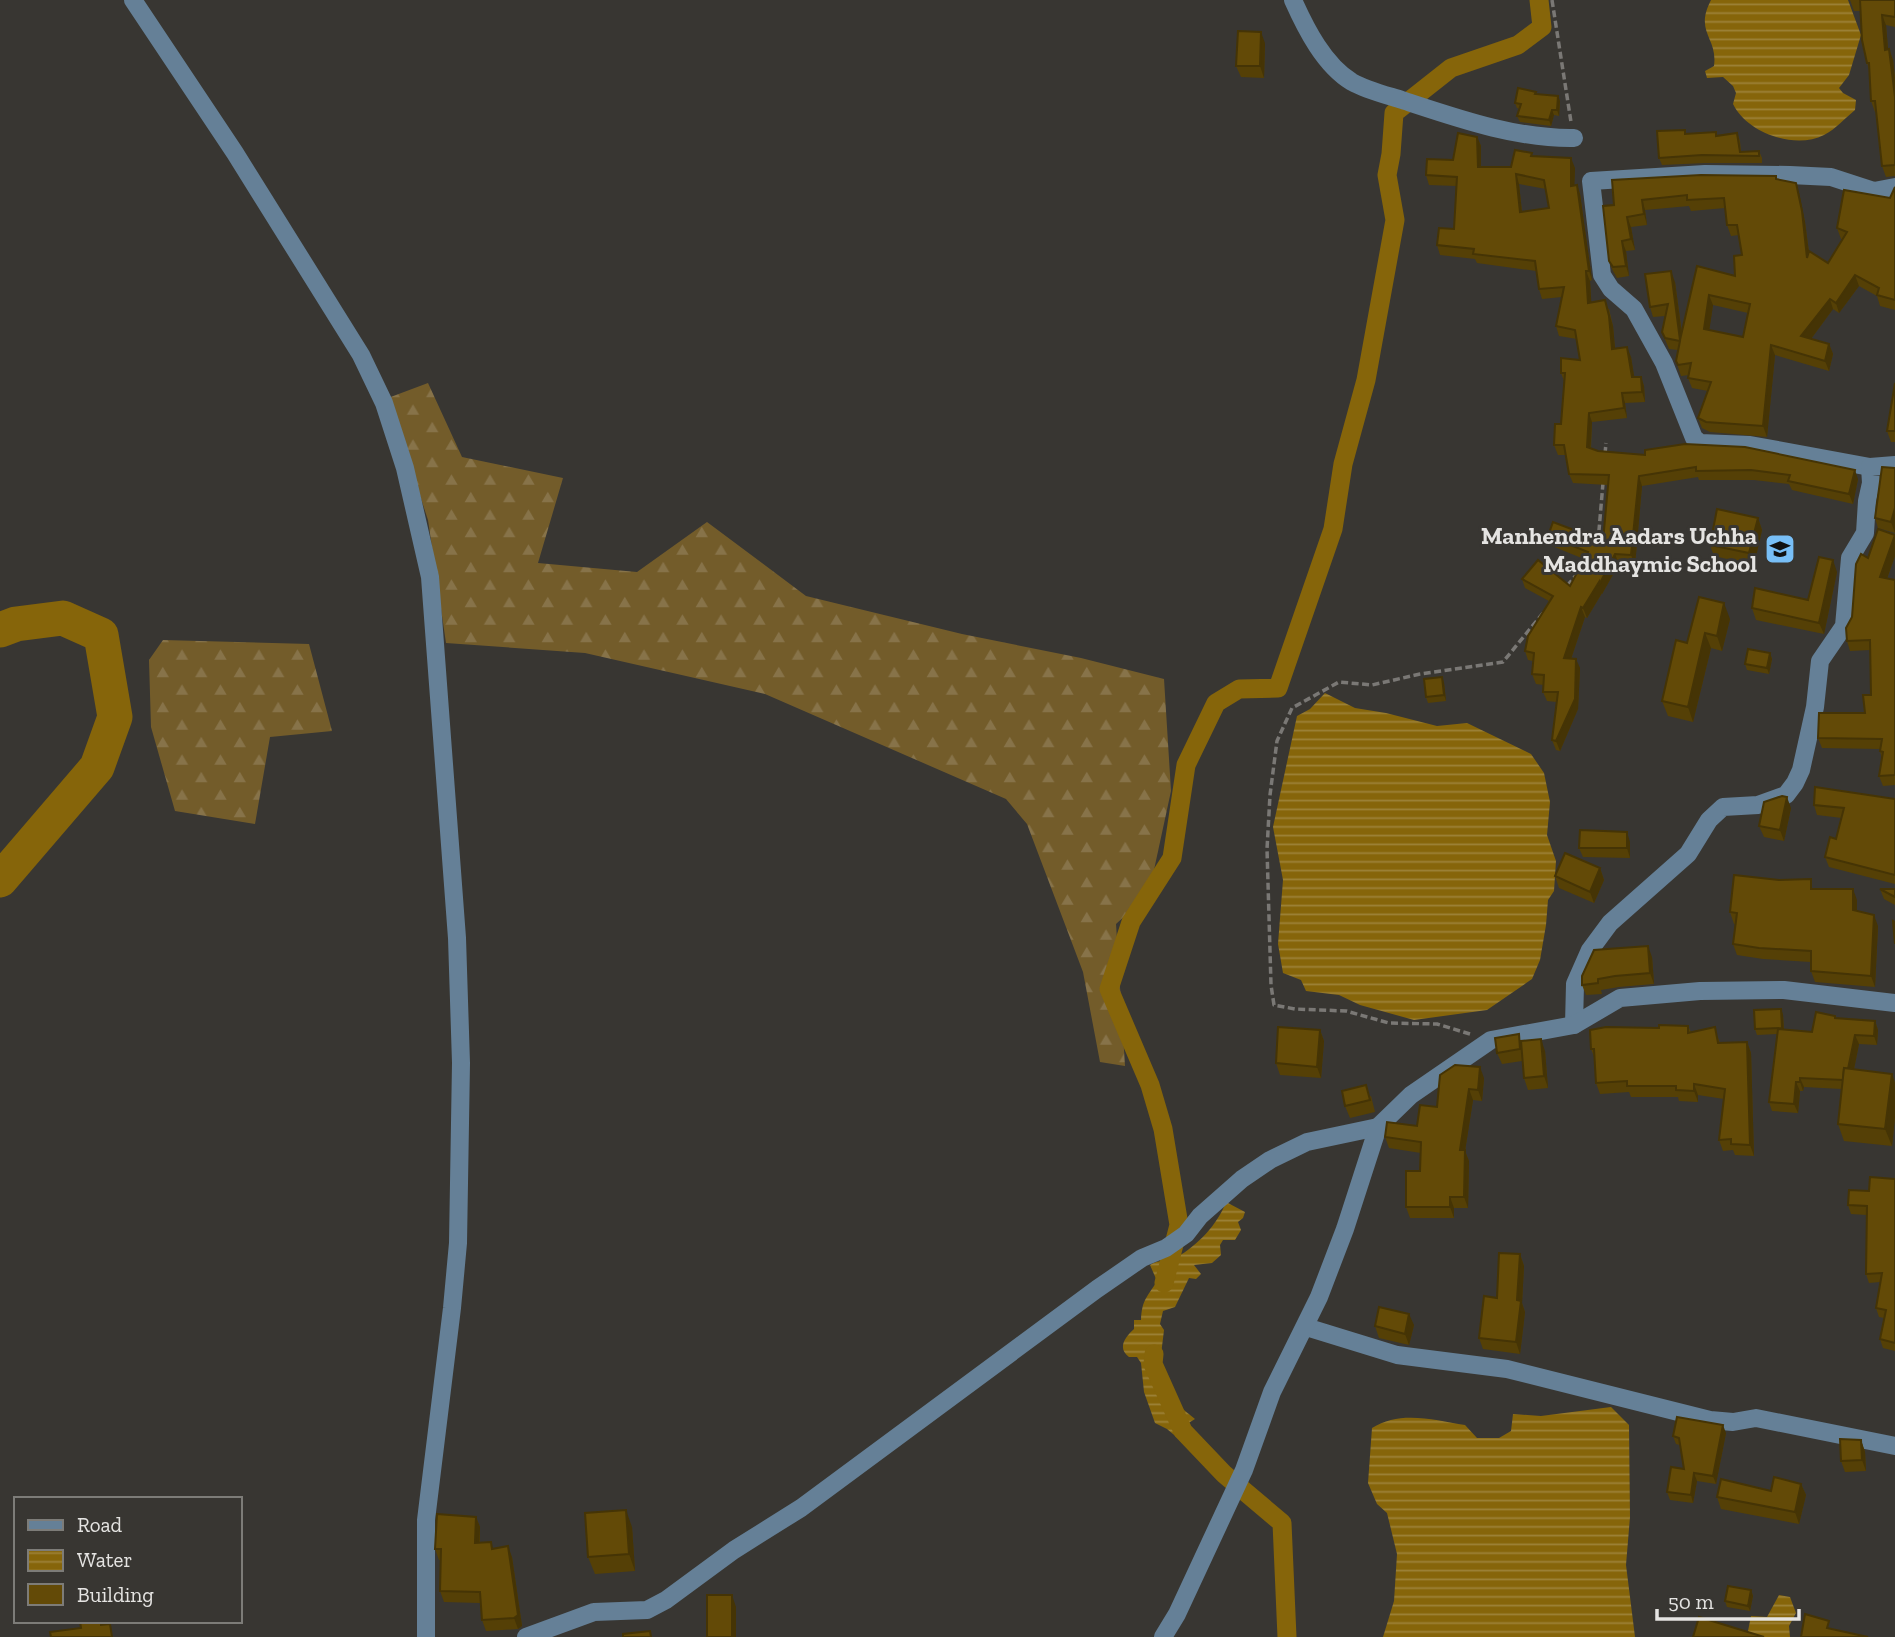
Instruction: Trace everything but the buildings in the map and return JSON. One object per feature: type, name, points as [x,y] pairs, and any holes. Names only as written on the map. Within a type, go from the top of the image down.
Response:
[{"type":"street","points":[[134,0],[361,355],[384,402],[405,468],[430,577],[456,924],[461,1063],[458,1243],[426,1520],[426,1637]]},
{"type":"street","points":[[1293,0],[1321,50],[1337,70],[1352,82],[1432,110],[1518,133],[1546,138],[1574,138]]},
{"type":"street","points":[[1895,187],[1874,191],[1831,177],[1778,175],[1705,174],[1591,181],[1602,275],[1611,289],[1634,309],[1664,363],[1694,438],[1700,443],[1750,445],[1870,467],[1895,465]]},
{"type":"street","points":[[1574,1025],[1575,984],[1590,950],[1610,923],[1688,854],[1709,820],[1723,807],[1758,805],[1786,795],[1795,783],[1801,770],[1815,708],[1820,661],[1844,626],[1850,558],[1865,533],[1871,483],[1870,467]]},
{"type":"street","points":[[1163,1637],[1177,1614],[1244,1471],[1272,1392],[1306,1327],[1345,1229],[1378,1127],[1411,1095],[1491,1040],[1574,1025],[1620,998],[1700,990],[1784,990],[1895,1003]]},
{"type":"street","points":[[526,1637],[594,1612],[646,1610],[666,1600],[734,1550],[801,1508],[1097,1289],[1142,1258],[1166,1248],[1186,1234],[1200,1216],[1251,1172],[1307,1142],[1378,1127]]},
{"type":"street","points":[[1306,1327],[1397,1355],[1507,1369],[1710,1420],[1734,1422],[1756,1419],[1895,1446]]},
{"type":"path","points":[[1552,0],[1574,138]]},
{"type":"path","points":[[1605,461],[1606,443]]},
{"type":"path","points":[[1597,551],[1604,471]]},
{"type":"path","points":[[1564,588],[1582,569]]},
{"type":"path","points":[[1491,1040],[1437,1024],[1389,1023],[1346,1012],[1274,1005],[1268,902],[1270,796],[1277,741],[1292,708],[1339,682],[1372,685],[1420,674],[1503,662],[1548,608]]},
{"type":"green space","points":[[428,383],[462,457],[563,478],[538,563],[637,572],[707,522],[806,596],[1164,679],[1171,791],[1149,893],[1116,924],[1125,1066],[1100,1062],[1083,972],[1027,824],[1006,799],[765,694],[585,653],[446,643],[428,520],[388,398]]},
{"type":"green space","points":[[163,640],[309,644],[332,731],[270,737],[255,824],[175,811],[151,727],[149,660]]},
{"type":"water","points":[[1711,0],[1848,0],[1861,35],[1849,75],[1839,88],[1856,100],[1855,110],[1828,133],[1800,141],[1773,136],[1749,123],[1733,104],[1736,93],[1733,86],[1723,77],[1707,78],[1705,71],[1714,66],[1713,48],[1705,20]]},
{"type":"water","points":[[1325,693],[1355,708],[1437,726],[1467,723],[1531,754],[1544,773],[1550,802],[1547,835],[1556,861],[1554,891],[1548,900],[1540,960],[1532,979],[1487,1010],[1414,1020],[1360,1005],[1339,995],[1306,991],[1301,980],[1283,973],[1278,944],[1283,880],[1273,827],[1297,716],[1310,709]]},
{"type":"water","points":[[1226,1202],[1245,1212],[1238,1222],[1241,1230],[1235,1240],[1223,1240],[1220,1245],[1221,1255],[1212,1263],[1194,1265],[1201,1274],[1196,1279],[1189,1278],[1175,1307],[1163,1311],[1160,1324],[1164,1330],[1160,1366],[1164,1392],[1168,1402],[1179,1406],[1195,1419],[1182,1427],[1180,1440],[1155,1423],[1144,1392],[1141,1363],[1137,1357],[1125,1354],[1123,1346],[1134,1329],[1134,1320],[1141,1320],[1144,1303],[1157,1281],[1150,1265],[1174,1259],[1192,1247],[1206,1234]]},
{"type":"water","points":[[1611,1407],[1629,1425],[1630,1517],[1626,1565],[1635,1637],[1383,1637],[1394,1601],[1397,1554],[1387,1513],[1377,1504],[1368,1483],[1372,1428],[1394,1419],[1417,1418],[1465,1425],[1477,1438],[1499,1438],[1511,1431],[1513,1414],[1541,1416]]},
{"type":"water","points":[[1779,1595],[1790,1597],[1796,1613],[1789,1626],[1790,1637],[1750,1637],[1748,1631],[1751,1616],[1767,1617]]},
{"type":"waterway","points":[[1164,1283],[1179,1225],[1163,1129],[1150,1085],[1109,989],[1131,922],[1172,858],[1186,765],[1216,703],[1239,689],[1278,688],[1333,529],[1343,464],[1366,380],[1395,220],[1387,175],[1394,113],[1451,68],[1518,45],[1542,27],[1539,0]]},
{"type":"waterway","points":[[0,630],[16,624],[63,618],[101,635],[115,717],[97,767],[0,880]]},
{"type":"waterway","points":[[1154,1354],[1153,1364],[1183,1431],[1224,1474],[1282,1523],[1287,1637]]},
{"type":"place","name":"Manhendra Aadars Uchha Maddhaymic School","points":[[1780,549]]}]
